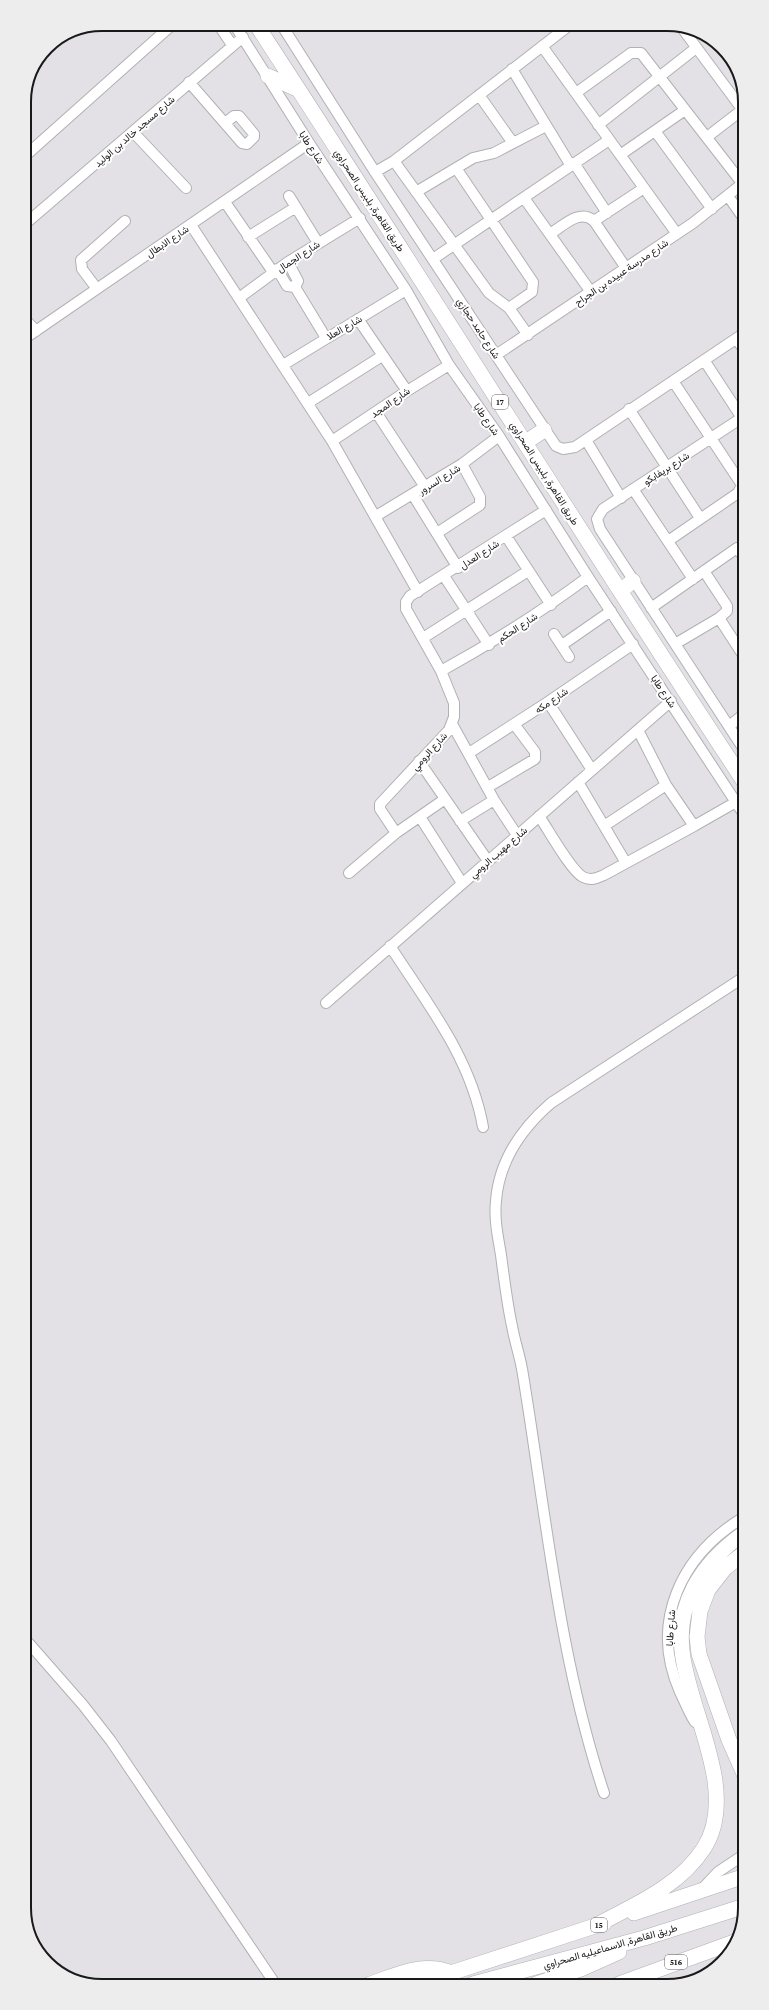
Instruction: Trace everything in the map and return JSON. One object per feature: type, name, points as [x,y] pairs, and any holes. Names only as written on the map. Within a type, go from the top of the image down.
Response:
[{"type":"highway","name":"طريق القاهرة, بلبيس الصحراوي","points":[[261,31],[738,772]]},
{"type":"highway","points":[[268,76],[300,90]]},
{"type":"highway","points":[[526,442],[544,430]]},
{"type":"highway","points":[[620,591],[633,580]]},
{"type":"highway","points":[[595,1926],[656,1893],[677,1879],[705,1847],[717,1812],[713,1770],[705,1735],[683,1658],[682,1631],[687,1604],[704,1570],[715,1557],[738,1538]]},
{"type":"highway","points":[[738,1558],[725,1568],[708,1590],[700,1611],[697,1637],[699,1654],[729,1740],[738,1760]]},
{"type":"highway","name":"15","points":[[433,1979],[738,1878]]},
{"type":"highway","name":"طريق القاهرة, الاسماعيليه الصحراوي","points":[[492,1979],[644,1938],[738,1908]]},
{"type":"highway","points":[[550,1979],[597,1962],[644,1938]]},
{"type":"highway","name":"516","points":[[633,1979],[729,1944]]},
{"type":"highway","points":[[387,1979],[425,1967],[443,1969],[452,1973]]},
{"type":"street","points":[[31,151],[165,31]]},
{"type":"street","points":[[223,31],[232,45]]},
{"type":"street","name":"شارع طابا","points":[[239,31],[309,143],[360,218],[406,290],[449,365],[500,436],[588,577],[671,701],[738,805]]},
{"type":"street","name":"شارع حامد حجازي","points":[[285,31],[375,172],[434,259],[544,430],[556,446],[562,449],[575,447],[738,337]]},
{"type":"street","points":[[375,172],[394,160],[562,31]]},
{"type":"street","points":[[686,34],[738,105]]},
{"type":"street","name":"شارع مسجد خالد بن الوليد","points":[[31,215],[133,132],[188,82],[243,37]]},
{"type":"street","points":[[542,46],[677,234]]},
{"type":"street","points":[[598,125],[696,48]]},
{"type":"street","points":[[576,93],[634,52],[641,53],[738,178]]},
{"type":"street","points":[[512,69],[546,126],[607,212]]},
{"type":"street","points":[[188,82],[225,124]]},
{"type":"street","points":[[480,94],[513,143]]},
{"type":"street","points":[[620,155],[685,110]]},
{"type":"street","points":[[707,137],[738,113]]},
{"type":"street","points":[[416,192],[473,158],[494,153],[546,126]]},
{"type":"street","points":[[655,131],[712,209]]},
{"type":"street","points":[[133,132],[186,188]]},
{"type":"street","points":[[434,259],[609,140]]},
{"type":"street","name":"شارع الابطال","points":[[31,334],[309,143]]},
{"type":"street","points":[[394,160],[489,293],[509,308],[528,335]]},
{"type":"street","points":[[456,168],[534,282],[532,292],[509,308]]},
{"type":"street","name":"شارع مدرسة عبيده بن الجراح","points":[[496,355],[677,234],[712,209],[738,187]]},
{"type":"street","points":[[594,221],[644,188]]},
{"type":"street","points":[[289,196],[318,243]]},
{"type":"street","points":[[728,196],[738,210]]},
{"type":"street","points":[[524,198],[591,292]]},
{"type":"street","points":[[224,202],[287,286],[295,287]]},
{"type":"street","points":[[248,236],[296,207]]},
{"type":"street","points":[[550,234],[578,216],[587,216],[594,221],[626,268]]},
{"type":"street","name":"شارع الجمال","points":[[239,298],[288,262],[360,218]]},
{"type":"street","points":[[97,289],[82,269],[81,260],[125,221]]},
{"type":"street","points":[[191,225],[332,441],[376,516],[414,594]]},
{"type":"street","points":[[288,262],[298,280],[295,287]]},
{"type":"street","points":[[295,287],[326,338]]},
{"type":"street","name":"شارع العلا","points":[[283,365],[406,290]]},
{"type":"street","points":[[358,319],[382,356],[407,390]]},
{"type":"street","points":[[31,326],[36,331]]},
{"type":"street","points":[[308,403],[382,356]]},
{"type":"street","points":[[704,360],[738,411]]},
{"type":"street","name":"شارع المجد","points":[[332,441],[407,390],[449,365]]},
{"type":"street","points":[[673,380],[738,478]]},
{"type":"street","points":[[629,410],[700,518]]},
{"type":"street","points":[[376,412],[424,487]]},
{"type":"street","name":"شارع بريفابكو","points":[[633,580],[597,524],[598,515],[603,509],[738,420]]},
{"type":"street","name":"شارع السرور","points":[[376,516],[462,464],[500,436]]},
{"type":"street","points":[[586,440],[621,498]]},
{"type":"street","points":[[437,533],[480,505],[480,497],[462,464]]},
{"type":"street","points":[[633,489],[693,579]]},
{"type":"street","points":[[668,541],[738,493]]},
{"type":"street","points":[[413,495],[458,568]]},
{"type":"street","name":"شارع العدل","points":[[414,594],[458,568],[546,510]]},
{"type":"street","points":[[506,536],[551,605]]},
{"type":"street","points":[[651,608],[737,548],[738,549]]},
{"type":"street","points":[[423,638],[528,571]]},
{"type":"street","points":[[675,644],[726,613],[727,606],[704,571]]},
{"type":"street","points":[[444,576],[489,645]]},
{"type":"street","name":"شارع الحكم","points":[[441,671],[489,645],[551,605],[588,577]]},
{"type":"street","points":[[633,580],[738,740]]},
{"type":"street","name":"شارع الرومي","points":[[396,833],[380,809],[380,804],[452,724],[454,717],[454,703],[441,671],[406,609],[406,602],[414,594]]},
{"type":"street","points":[[562,645],[611,611]]},
{"type":"street","points":[[719,618],[738,642]]},
{"type":"street","points":[[554,634],[570,656]]},
{"type":"street","name":"شارع مكه","points":[[469,753],[548,702],[633,644]]},
{"type":"street","name":"شارع مهيب الرومي","points":[[326,1003],[671,701]]},
{"type":"street","points":[[548,702],[592,770]]},
{"type":"street","points":[[729,726],[738,718]]},
{"type":"street","points":[[452,724],[494,800],[517,836]]},
{"type":"street","points":[[488,788],[534,759],[535,752],[514,724]]},
{"type":"street","points":[[638,730],[666,785],[694,826]]},
{"type":"street","points":[[419,761],[488,861]]},
{"type":"street","points":[[578,782],[626,864]]},
{"type":"street","points":[[604,826],[666,785]]},
{"type":"street","points":[[349,873],[396,833],[445,799]]},
{"type":"street","points":[[460,821],[494,800]]},
{"type":"street","points":[[539,816],[576,872],[583,877],[596,879],[626,864],[736,802]]},
{"type":"street","points":[[420,817],[462,883]]},
{"type":"street","points":[[390,946],[439,1021],[460,1058],[477,1096],[483,1127]]},
{"type":"street","points":[[604,1793],[580,1713],[565,1642],[523,1372],[512,1325],[499,1244],[495,1211],[497,1188],[504,1166],[516,1142],[533,1119],[551,1103],[738,981]]},
{"type":"street","name":"شارع طابا","points":[[705,1735],[693,1719],[674,1678],[668,1649],[668,1628],[672,1606],[681,1581],[696,1558],[726,1528],[738,1521]]},
{"type":"street","points":[[31,1646],[83,1705],[111,1741],[272,1979]]},
{"type":"street","points":[[699,1892],[718,1872],[738,1859]]}]
